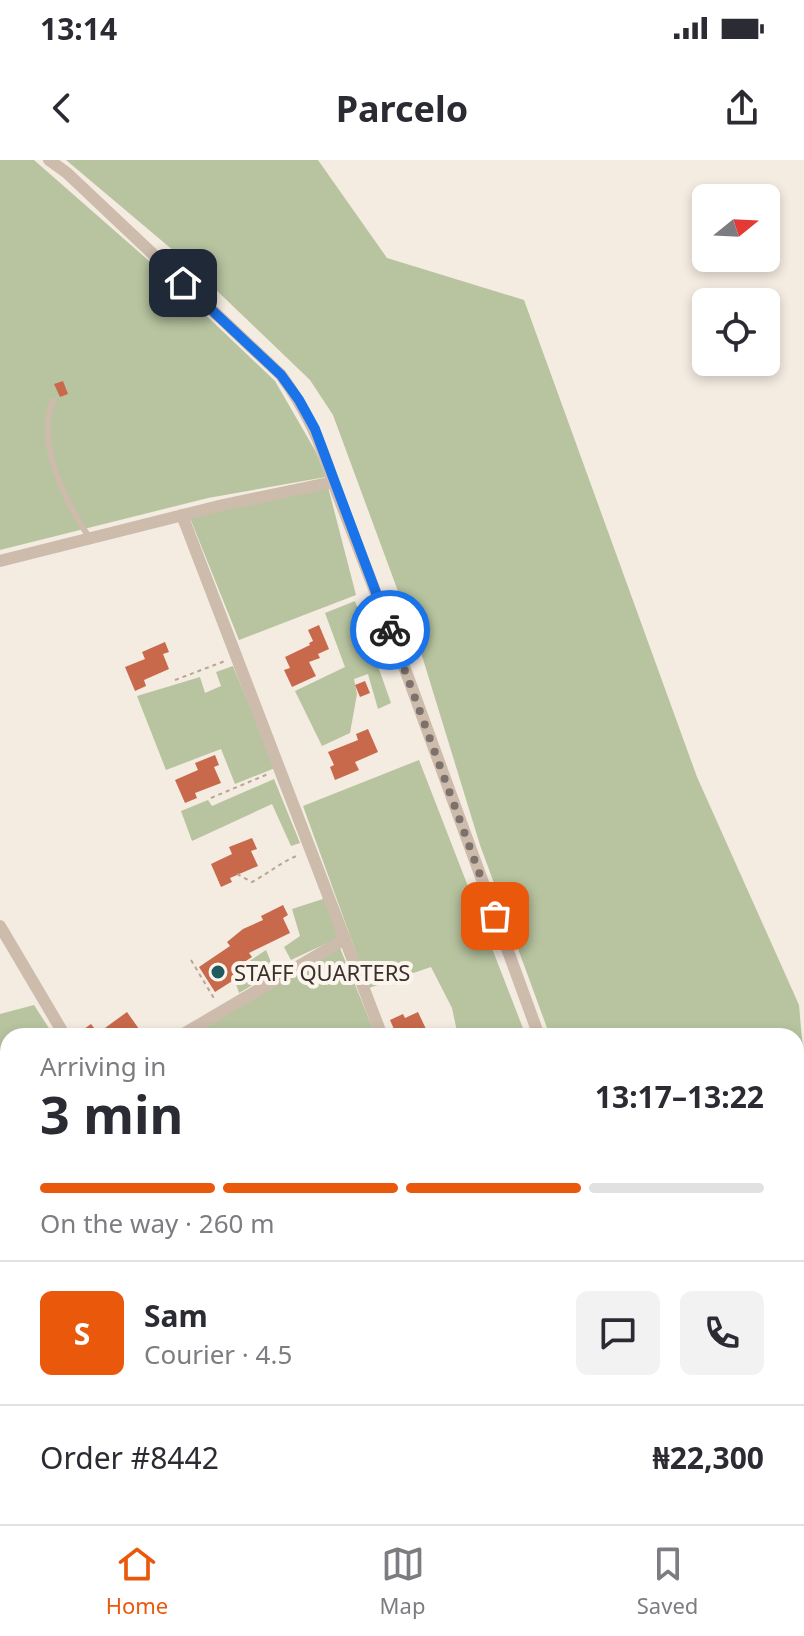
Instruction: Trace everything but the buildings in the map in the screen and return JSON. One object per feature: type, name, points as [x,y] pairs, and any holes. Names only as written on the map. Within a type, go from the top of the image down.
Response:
[{"type":"street","points":[[49,160],[67,173],[281,375],[299,400],[315,429],[536,1028]]},
{"type":"street","points":[[0,561],[89,537],[333,482]]},
{"type":"street","points":[[182,515],[379,1028]]},
{"type":"street","points":[[0,926],[60,1028]]},
{"type":"street","points":[[193,1028],[345,939]]},
{"type":"lane","points":[[53,401],[46,426],[54,460],[64,496],[89,537]]},
{"type":"path","points":[[175,680],[237,657]]},
{"type":"path","points":[[211,798],[281,769]]},
{"type":"path","points":[[237,874],[252,882],[267,875],[278,863],[300,854],[312,853]]},
{"type":"path","points":[[191,960],[222,1011]]},
{"type":"green space","points":[[0,160],[34,160],[148,260],[275,381],[316,452],[326,477],[208,498],[0,550]]},
{"type":"green space","points":[[66,160],[318,160],[387,258],[524,300],[697,777],[799,1005],[801,1028],[547,1028],[480,845],[423,659],[333,415],[310,380],[187,262]]},
{"type":"green space","points":[[327,483],[356,595],[239,640],[188,513]]},
{"type":"green space","points":[[355,601],[391,703],[378,709],[368,674],[354,679],[357,694],[350,733],[322,746],[295,691],[345,667],[325,613]]},
{"type":"green space","points":[[233,666],[275,768],[235,784],[221,749],[166,770],[137,696],[200,677],[205,693],[221,686],[216,672]]},
{"type":"green space","points":[[419,760],[523,1028],[456,1028],[452,1008],[431,967],[369,988],[303,806]]},
{"type":"green space","points":[[274,779],[300,843],[291,846],[272,804],[192,841],[181,811],[208,800],[212,806]]},
{"type":"green space","points":[[326,898],[340,937],[291,960],[284,947],[300,936],[292,909]]},
{"type":"green space","points":[[340,948],[373,1028],[205,1028]]},
{"type":"green space","points":[[266,950],[275,972],[239,993],[235,981],[247,973],[245,964]]},
{"type":"green space","points":[[34,1005],[49,1028],[0,1028],[0,1014]]},
{"type":"way so far","points":[[390,630],[495,916]]},
{"type":"place","name":"STAFF QUARTERS","points":[[218,972]]},
{"type":"route","points":[[183,283],[281,375],[299,400],[315,429],[390,630]]}]
